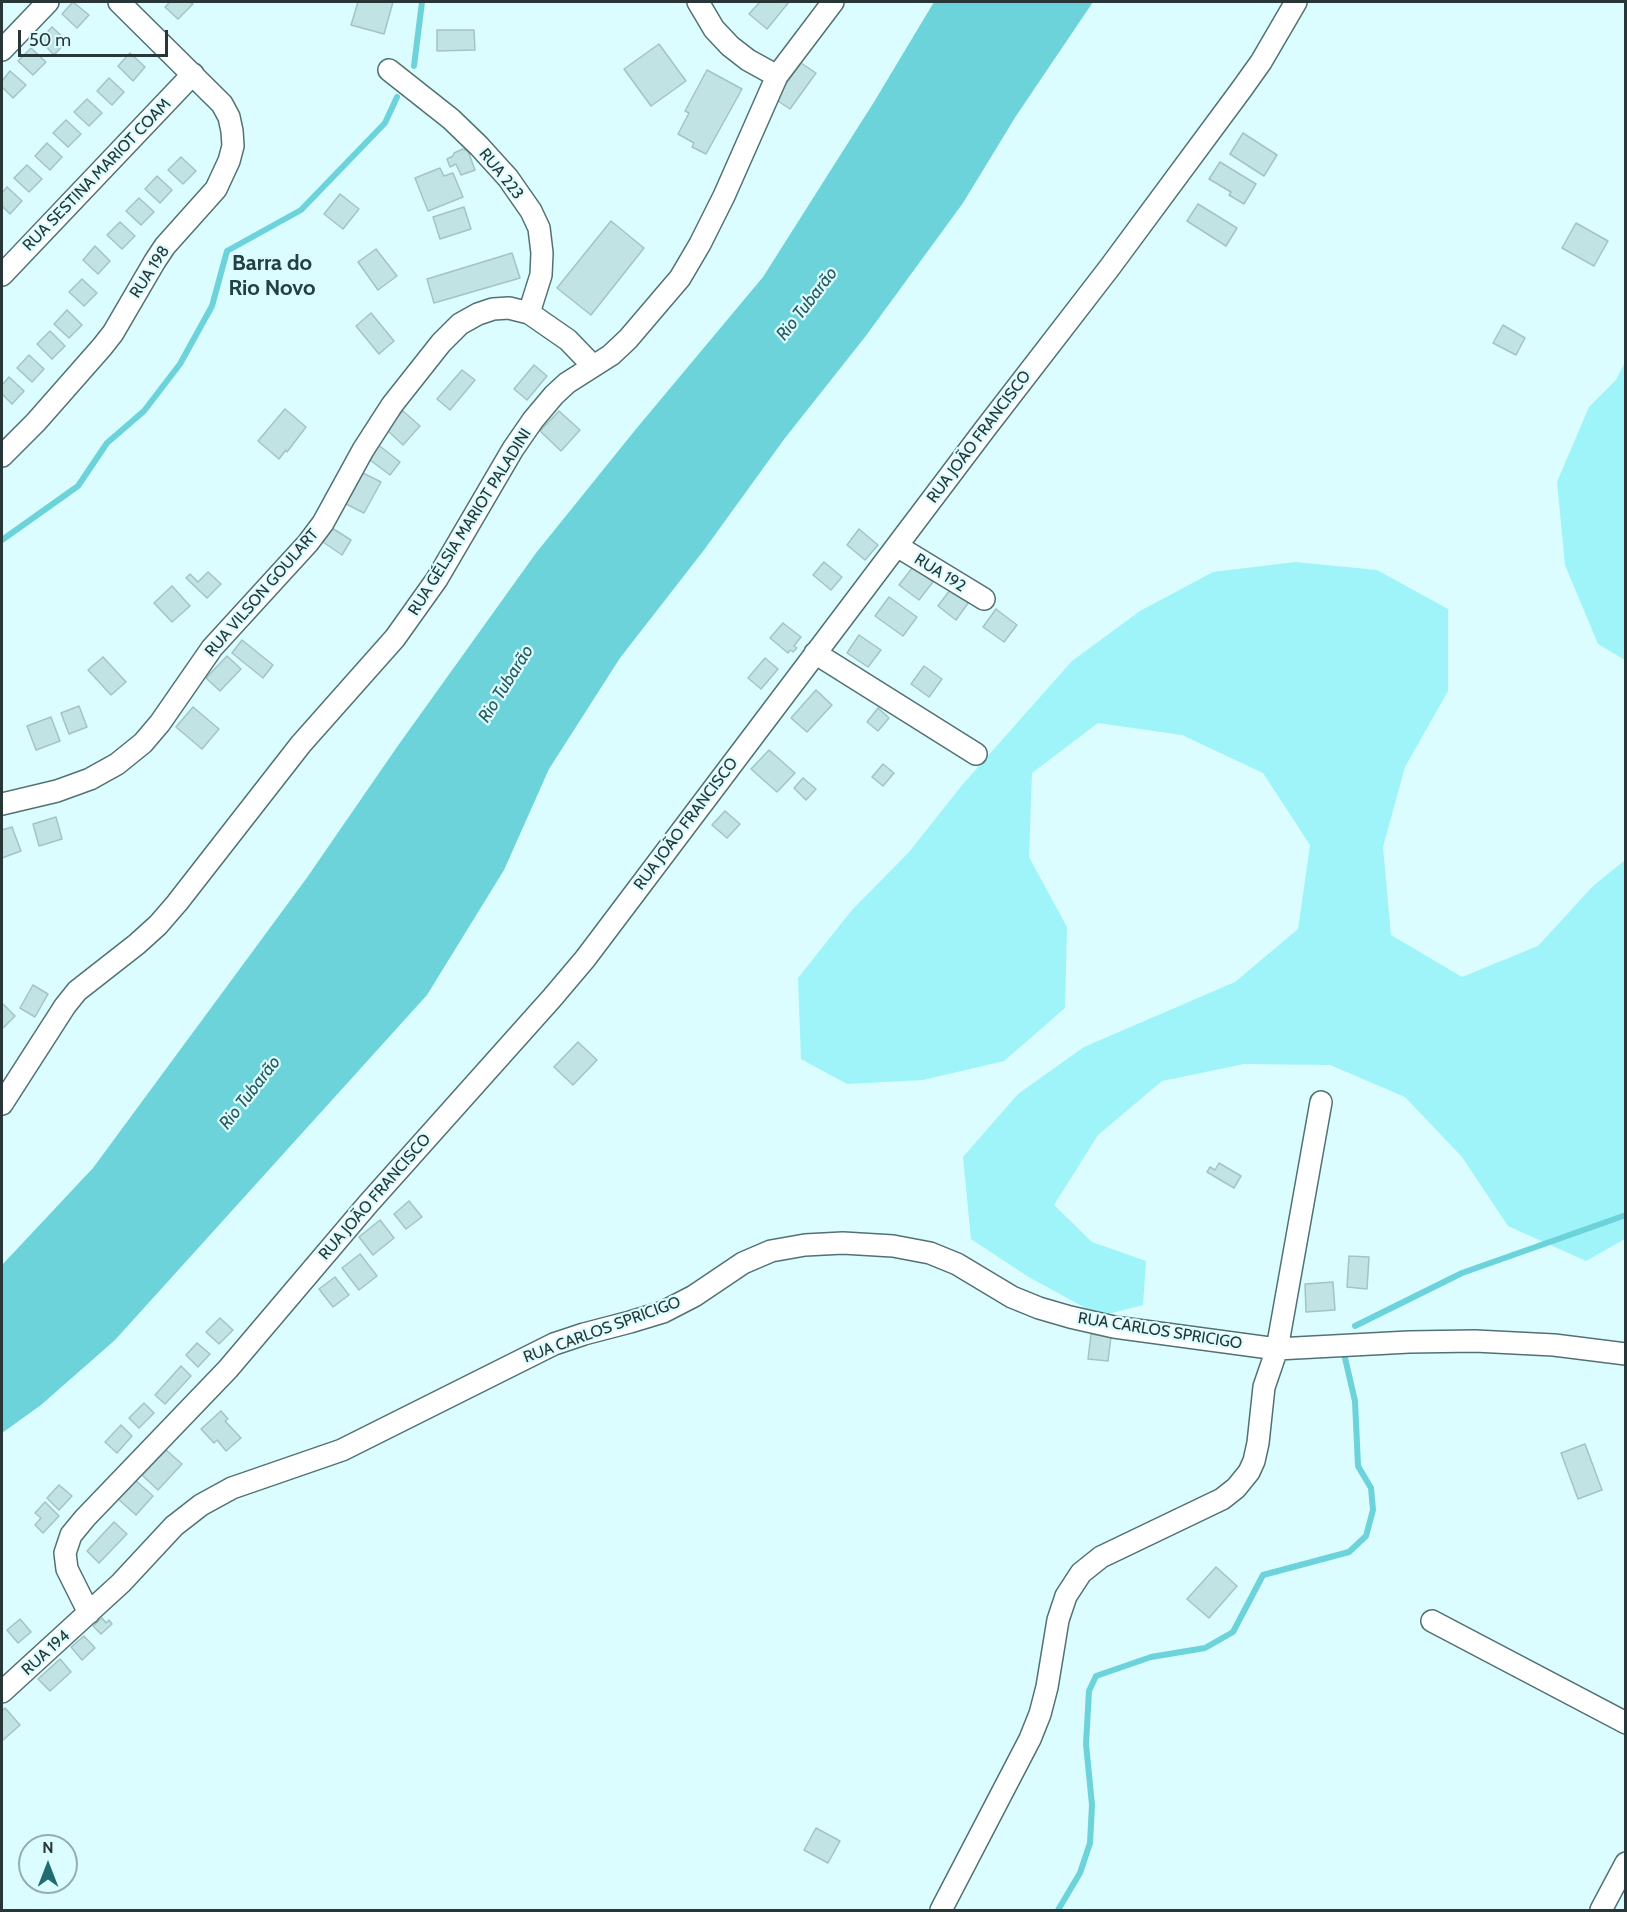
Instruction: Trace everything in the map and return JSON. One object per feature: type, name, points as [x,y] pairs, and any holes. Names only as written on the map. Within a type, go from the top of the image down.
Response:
[{"type":"street","points":[[2,50],[48,2]]},
{"type":"street","name":"RUA 198","points":[[2,456],[36,422],[102,347],[165,246],[216,189],[230,161],[233,146],[229,117],[222,104],[119,2]]},
{"type":"street","points":[[698,2],[714,29],[729,46],[748,60],[777,76]]},
{"type":"street","name":"RUA GÉLSIA MARIOT PALADINI","points":[[2,1104],[65,1005],[77,991],[158,925],[301,744],[395,638],[438,579],[513,449],[533,420],[554,395],[611,355],[628,339],[680,278],[724,196],[777,76],[833,2]]},
{"type":"street","name":"RUA JOÃO FRANCISCO","points":[[89,1613],[67,1569],[65,1553],[71,1535],[228,1369],[361,1211],[585,959],[1110,267],[1261,62],[1296,2]]},
{"type":"street","name":"RUA 223","points":[[388,70],[451,119],[479,146],[508,178],[531,211],[539,228],[542,253],[541,275],[529,313]]},
{"type":"street","name":"RUA SESTINA MARIOT COAM","points":[[2,275],[193,74]]},
{"type":"street","name":"RUA VILSON GOULART","points":[[2,804],[57,791],[90,779],[117,764],[143,743],[160,723],[212,648],[313,537],[376,429],[416,374],[460,324],[493,309],[509,308],[529,313],[568,340],[593,366]]},
{"type":"street","name":"RUA 192","points":[[897,546],[984,599]]},
{"type":"street","points":[[815,653],[976,754]]},
{"type":"street","points":[[941,1911],[1014,1772],[1040,1714],[1047,1688],[1058,1620],[1066,1596],[1081,1573],[1101,1557],[1222,1498],[1236,1488],[1249,1472],[1258,1443],[1264,1387],[1277,1349],[1321,1102]]},
{"type":"street","name":"RUA CARLOS SPRICIGO","points":[[89,1613],[121,1584],[174,1526],[201,1505],[232,1488],[342,1450],[554,1344],[663,1312],[694,1296],[743,1263],[771,1251],[805,1245],[843,1243],[893,1246],[930,1253],[957,1264],[1012,1297],[1070,1317],[1114,1327],[1277,1349],[1475,1341],[1554,1345],[1626,1354]]},
{"type":"street","name":"RUA 194","points":[[2,1692],[89,1613]]},
{"type":"street","points":[[1432,1622],[1626,1723]]},
{"type":"street","points":[[1601,1911],[1626,1863]]},
{"type":"shaded area","points":[[1625,362],[1625,660],[1598,644],[1565,565],[1557,482],[1589,407],[1616,380]]},
{"type":"shaded area","points":[[1295,562],[1377,570],[1448,609],[1448,691],[1405,767],[1383,847],[1391,935],[1462,977],[1538,946],[1593,886],[1625,860],[1625,1239],[1586,1261],[1508,1226],[1462,1157],[1405,1097],[1330,1065],[1244,1064],[1162,1081],[1098,1135],[1054,1205],[1092,1242],[1146,1261],[1143,1305],[1100,1316],[1027,1276],[971,1239],[963,1157],[1018,1094],[1084,1047],[1235,982],[1298,929],[1310,845],[1263,773],[1182,735],[1098,723],[1032,773],[1029,857],[1067,927],[1065,1008],[1004,1061],[923,1080],[847,1084],[801,1059],[798,978],[852,910],[909,852],[963,784],[1072,661],[1140,611],[1213,572]]},
{"type":"water","name":"Rio Tubarão","points":[[934,2],[1093,2],[1016,116],[963,203],[865,337],[785,438],[704,550],[620,658],[549,769],[504,870],[427,995],[115,1340],[41,1405],[2,1433],[2,1265],[93,1168],[306,879],[536,553],[763,277],[874,102]]},
{"type":"building","points":[[73,2],[89,15],[77,28],[62,14]]},
{"type":"building","points":[[170,2],[193,4],[178,19],[165,7]]},
{"type":"building","points":[[358,2],[393,2],[384,34],[351,25]]},
{"type":"building","points":[[760,2],[789,2],[767,29],[749,14]]},
{"type":"building","points":[[52,27],[67,41],[54,55],[40,40]]},
{"type":"building","points":[[437,30],[474,30],[475,50],[437,51]]},
{"type":"building","points":[[659,44],[686,81],[651,106],[624,69]]},
{"type":"building","points":[[31,48],[46,62],[33,75],[18,61]]},
{"type":"building","points":[[130,53],[145,67],[133,81],[118,66]]},
{"type":"building","points":[[801,63],[816,73],[790,109],[775,99]]},
{"type":"building","points":[[707,70],[742,89],[706,154],[692,147],[694,143],[678,134],[689,113],[685,111]]},
{"type":"building","points":[[10,71],[26,85],[13,98],[2,87],[2,81]]},
{"type":"building","points":[[109,78],[124,92],[112,105],[97,91]]},
{"type":"building","points":[[87,99],[102,113],[89,126],[74,112]]},
{"type":"building","points":[[66,120],[81,134],[68,147],[53,133]]},
{"type":"building","points":[[1243,133],[1277,155],[1264,176],[1230,154]]},
{"type":"building","points":[[47,143],[62,157],[50,170],[35,156]]},
{"type":"building","points":[[463,149],[468,151],[475,170],[461,175],[456,164],[450,167],[447,159]]},
{"type":"building","points":[[181,157],[196,171],[183,184],[168,170]]},
{"type":"building","points":[[1220,162],[1256,184],[1244,204],[1229,195],[1231,192],[1209,179]]},
{"type":"building","points":[[27,165],[42,179],[29,192],[14,178]]},
{"type":"building","points":[[440,168],[444,176],[453,173],[463,197],[428,211],[415,178]]},
{"type":"building","points":[[157,176],[172,190],[160,203],[145,189]]},
{"type":"building","points":[[7,187],[22,201],[10,214],[2,206],[2,193]]},
{"type":"building","points":[[340,194],[359,209],[343,229],[324,214]]},
{"type":"building","points":[[139,198],[154,212],[141,225],[126,211]]},
{"type":"building","points":[[1198,204],[1237,228],[1226,246],[1187,221]]},
{"type":"building","points":[[464,207],[471,229],[440,239],[433,217]]},
{"type":"building","points":[[611,221],[644,248],[591,315],[557,288]]},
{"type":"building","points":[[120,222],[135,236],[122,249],[107,235]]},
{"type":"building","points":[[1576,223],[1608,241],[1594,266],[1562,248]]},
{"type":"building","points":[[95,246],[110,261],[98,274],[83,260]]},
{"type":"building","points":[[376,249],[397,276],[378,290],[358,262]]},
{"type":"building","points":[[512,253],[520,278],[434,303],[427,279]]},
{"type":"building","points":[[82,279],[97,293],[84,306],[69,292]]},
{"type":"building","points":[[67,310],[82,325],[69,338],[54,324]]},
{"type":"building","points":[[371,313],[394,341],[379,354],[356,326]]},
{"type":"building","points":[[1503,325],[1525,338],[1516,355],[1493,343]]},
{"type":"building","points":[[50,331],[65,346],[52,359],[37,344]]},
{"type":"building","points":[[29,355],[44,369],[32,382],[17,368]]},
{"type":"building","points":[[534,365],[547,376],[527,400],[514,389]]},
{"type":"building","points":[[462,370],[475,380],[450,410],[437,399]]},
{"type":"building","points":[[9,377],[24,391],[12,404],[2,394],[2,385]]},
{"type":"building","points":[[285,409],[306,427],[279,459],[258,441]]},
{"type":"building","points":[[403,411],[420,426],[403,445],[386,429]]},
{"type":"building","points":[[559,411],[580,430],[561,451],[540,431]]},
{"type":"building","points":[[376,443],[400,462],[390,475],[366,457]]},
{"type":"building","points":[[363,473],[381,482],[364,513],[346,504]]},
{"type":"building","points":[[332,528],[351,540],[342,555],[323,542]]},
{"type":"building","points":[[859,529],[878,545],[865,560],[847,545]]},
{"type":"building","points":[[824,562],[842,577],[831,590],[813,575]]},
{"type":"building","points":[[913,567],[933,582],[919,600],[899,585]]},
{"type":"building","points":[[208,572],[221,584],[207,598],[186,578],[190,574],[198,582]]},
{"type":"building","points":[[172,586],[190,606],[172,622],[154,603]]},
{"type":"building","points":[[953,586],[971,599],[956,620],[938,606]]},
{"type":"building","points":[[889,597],[917,617],[903,636],[875,616]]},
{"type":"building","points":[[996,609],[1017,625],[1004,642],[983,627]]},
{"type":"building","points":[[783,623],[801,637],[794,646],[797,648],[793,652],[790,650],[788,653],[770,638]]},
{"type":"building","points":[[859,635],[881,650],[868,667],[847,653]]},
{"type":"building","points":[[242,640],[273,665],[263,678],[232,653]]},
{"type":"building","points":[[227,656],[241,669],[220,691],[206,678]]},
{"type":"building","points":[[103,657],[126,682],[111,695],[88,670]]},
{"type":"building","points":[[765,658],[778,669],[761,689],[748,678]]},
{"type":"building","points":[[924,666],[942,679],[929,697],[911,684]]},
{"type":"building","points":[[816,690],[832,705],[807,732],[791,718]]},
{"type":"building","points":[[79,706],[87,727],[69,734],[61,713]]},
{"type":"building","points":[[193,707],[219,729],[202,749],[176,727]]},
{"type":"building","points":[[878,708],[889,718],[878,731],[867,722]]},
{"type":"building","points":[[51,717],[60,741],[36,750],[27,726]]},
{"type":"building","points":[[769,750],[795,773],[777,792],[751,769]]},
{"type":"building","points":[[883,764],[894,773],[883,786],[872,777]]},
{"type":"building","points":[[803,778],[816,789],[806,800],[794,788]]},
{"type":"building","points":[[725,811],[740,824],[727,838],[712,825]]},
{"type":"building","points":[[56,817],[62,839],[39,846],[33,824]]},
{"type":"building","points":[[12,827],[21,851],[2,858],[2,830]]},
{"type":"building","points":[[33,985],[48,994],[35,1017],[20,1008]]},
{"type":"building","points":[[2,1005],[15,1016],[2,1029]]},
{"type":"building","points":[[578,1042],[597,1060],[573,1085],[554,1067]]},
{"type":"building","points":[[1219,1163],[1241,1176],[1234,1188],[1207,1172],[1210,1167],[1215,1170]]},
{"type":"building","points":[[409,1201],[422,1217],[406,1229],[394,1214]]},
{"type":"building","points":[[380,1220],[394,1238],[373,1255],[359,1237]]},
{"type":"building","points":[[360,1254],[377,1276],[359,1290],[342,1268]]},
{"type":"building","points":[[1349,1256],[1369,1257],[1367,1289],[1347,1287]]},
{"type":"building","points":[[335,1277],[349,1295],[333,1307],[319,1289]]},
{"type":"building","points":[[1333,1282],[1335,1310],[1306,1312],[1305,1284]]},
{"type":"building","points":[[220,1318],[233,1330],[219,1344],[206,1332]]},
{"type":"building","points":[[1091,1334],[1111,1337],[1108,1361],[1088,1359]]},
{"type":"building","points":[[197,1343],[210,1354],[198,1367],[186,1355]]},
{"type":"building","points":[[181,1366],[191,1376],[165,1404],[155,1395]]},
{"type":"building","points":[[144,1403],[154,1413],[139,1428],[129,1418]]},
{"type":"building","points":[[221,1411],[228,1419],[225,1421],[241,1438],[226,1451],[217,1440],[214,1443],[201,1429]]},
{"type":"building","points":[[121,1425],[132,1436],[117,1453],[105,1442]]},
{"type":"building","points":[[1585,1444],[1602,1490],[1578,1499],[1561,1453]]},
{"type":"building","points":[[166,1450],[182,1464],[158,1490],[142,1475]]},
{"type":"building","points":[[134,1479],[153,1496],[136,1515],[117,1498]]},
{"type":"building","points":[[59,1485],[72,1496],[59,1510],[47,1498]]},
{"type":"building","points":[[45,1502],[59,1516],[43,1533],[35,1525],[41,1518],[35,1513]]},
{"type":"building","points":[[114,1522],[127,1534],[99,1563],[87,1551]]},
{"type":"building","points":[[1216,1567],[1237,1586],[1209,1618],[1187,1599]]},
{"type":"building","points":[[102,1618],[106,1623],[109,1620],[112,1624],[101,1634],[93,1626]]},
{"type":"building","points":[[20,1619],[31,1632],[18,1643],[7,1630]]},
{"type":"building","points":[[84,1636],[95,1648],[82,1660],[71,1647]]},
{"type":"building","points":[[60,1659],[71,1672],[50,1691],[38,1679]]},
{"type":"building","points":[[5,1708],[20,1725],[2,1741],[2,1711]]},
{"type":"building","points":[[816,1828],[840,1841],[828,1863],[804,1850]]},
{"type":"waterway","points":[[414,66],[422,2]]},
{"type":"waterway","points":[[2,540],[78,486],[107,443],[144,411],[180,364],[212,306],[227,251],[301,210],[385,123],[397,97]]},
{"type":"waterway","points":[[1355,1326],[1462,1273],[1626,1215]]},
{"type":"waterway","points":[[1058,1910],[1080,1873],[1090,1843],[1092,1805],[1086,1744],[1089,1691],[1096,1676],[1151,1657],[1205,1648],[1233,1632],[1263,1575],[1349,1552],[1366,1536],[1373,1510],[1371,1488],[1358,1466],[1355,1401],[1345,1358]]},
{"type":"district","name":"Barra do Rio Novo","points":[[272,276]]}]
